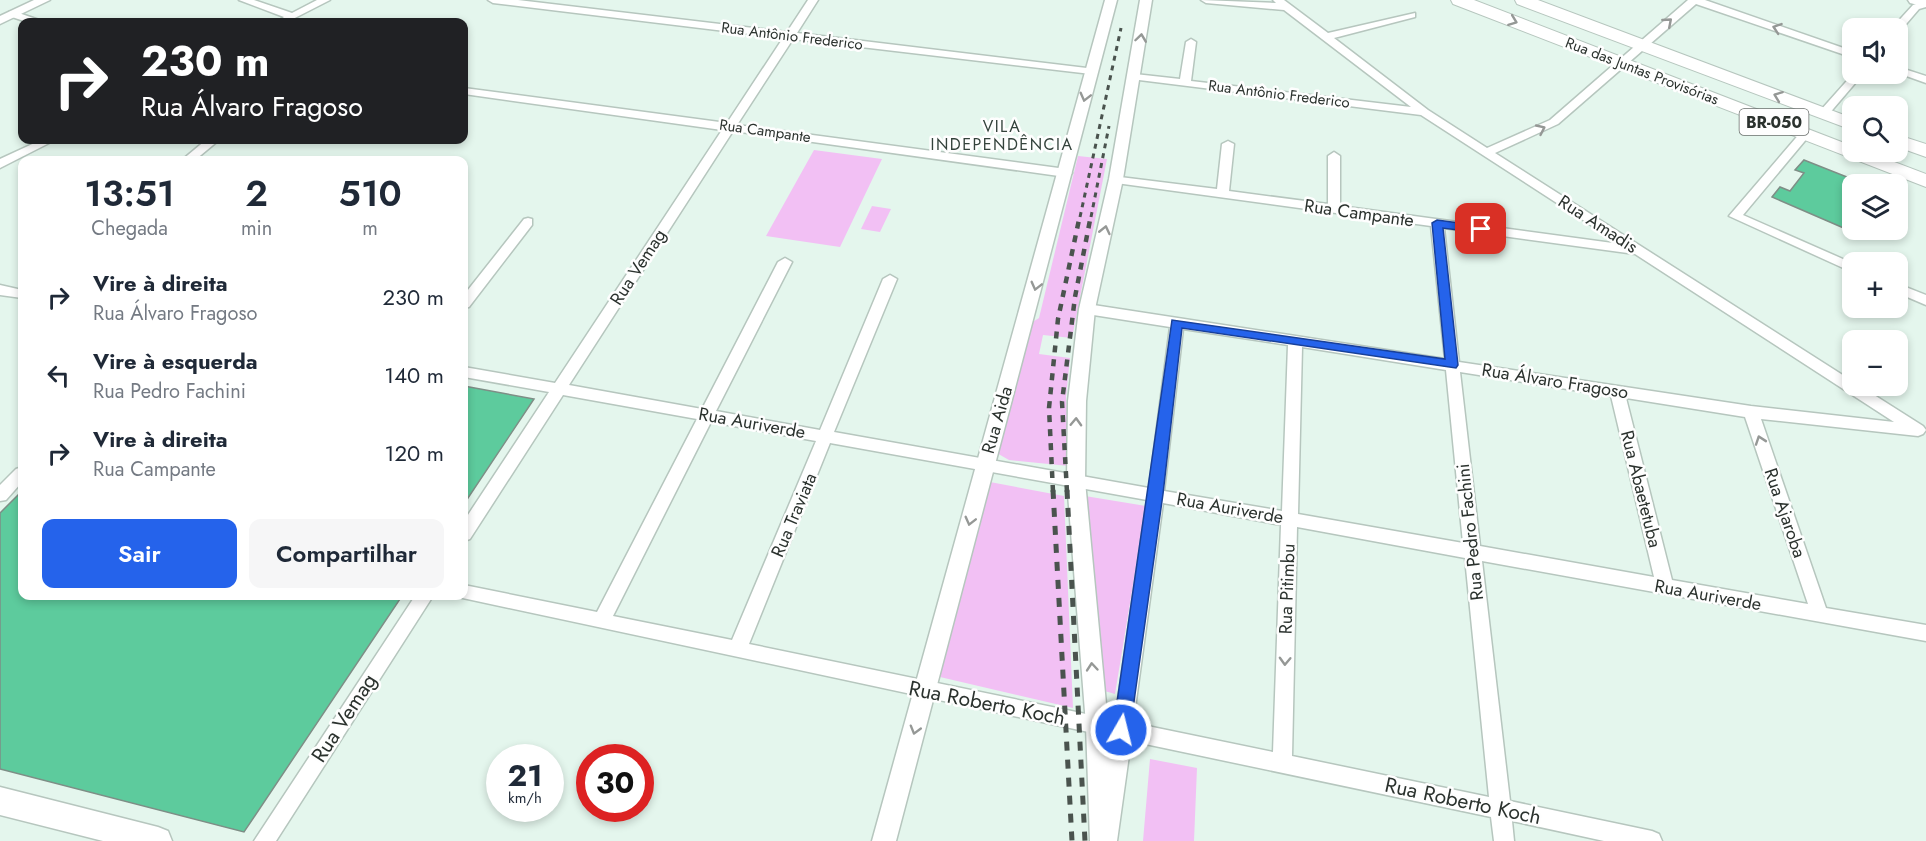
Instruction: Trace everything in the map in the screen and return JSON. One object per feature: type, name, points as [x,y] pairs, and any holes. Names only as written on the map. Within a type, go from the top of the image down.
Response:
[{"type":"highway","name":"Rua das Juntas Provisórias","points":[[1459,0],[1624,61],[1926,181]]},
{"type":"highway","name":"Rua das Juntas Provisórias","points":[[1523,0],[1640,47],[1842,120]]},
{"type":"highway","points":[[1908,145],[1926,151]]},
{"type":"main road","points":[[0,801],[158,841]]},
{"type":"street","points":[[0,20],[44,0]]},
{"type":"street","points":[[244,0],[292,16]]},
{"type":"street","points":[[288,18],[325,0]]},
{"type":"street","name":"Rua Antônio Frederico","points":[[493,0],[1091,71]]},
{"type":"street","name":"Rua Vemag","points":[[468,528],[728,126],[813,0]]},
{"type":"street","name":"Rua Aida","points":[[884,841],[1112,0]]},
{"type":"street","points":[[1102,841],[1097,725],[1076,481],[1077,401],[1087,309],[1116,179],[1146,0]]},
{"type":"street","points":[[1206,0],[1283,4]]},
{"type":"street","points":[[1487,152],[1550,125],[1694,0],[1842,51]]},
{"type":"street","points":[[1906,18],[1920,3]]},
{"type":"street","name":"Rua Amadis","points":[[1283,4],[1424,112],[1922,433]]},
{"type":"street","points":[[13,14],[24,18]]},
{"type":"street","points":[[1326,37],[1411,15]]},
{"type":"street","points":[[1185,83],[1191,42]]},
{"type":"street","points":[[1908,74],[1926,80]]},
{"type":"street","name":"Rua Antônio Frederico","points":[[1135,76],[1424,112]]},
{"type":"street","points":[[1824,113],[1849,84]]},
{"type":"street","name":"Rua Campante","points":[[468,92],[1066,173]]},
{"type":"street","points":[[1805,134],[1735,216],[1842,264]]},
{"type":"street","points":[[0,164],[41,144]]},
{"type":"street","points":[[193,156],[208,144]]},
{"type":"street","points":[[1223,194],[1228,144]]},
{"type":"street","points":[[1334,156],[1334,209]]},
{"type":"street","name":"Rua Campante","points":[[1116,179],[1637,250]]},
{"type":"street","points":[[468,299],[528,222]]},
{"type":"street","name":"Rua Pedro Fachini","points":[[1437,223],[1503,841]]},
{"type":"street","points":[[602,621],[785,262]]},
{"type":"street","name":"Rua Traviata","points":[[737,650],[890,279]]},
{"type":"street","points":[[1,292],[18,294]]},
{"type":"street","points":[[1908,292],[1926,300]]},
{"type":"street","name":"Rua Álvaro Fragoso","points":[[1087,309],[1751,411],[1922,433]]},
{"type":"street","points":[[1107,841],[1156,494],[1177,323]]},
{"type":"street","name":"Rua Pitimbu","points":[[1282,764],[1295,342]]},
{"type":"street","name":"Rua Auriverde","points":[[468,373],[1926,633]]},
{"type":"street","name":"Rua Abaetetuba","points":[[1617,391],[1665,587]]},
{"type":"street","name":"Rua Ajaroba","points":[[1751,411],[1820,615]]},
{"type":"street","points":[[0,494],[18,477]]},
{"type":"street","name":"Rua Roberto Koch","points":[[468,593],[926,691],[1652,841]]},
{"type":"street","name":"Rua Vemag","points":[[264,841],[421,600]]},
{"type":"shaded area","points":[[814,150],[882,159],[840,247],[766,236]]},
{"type":"shaded area","points":[[1078,156],[1107,159],[1072,338],[1043,335],[1039,354],[1070,358],[1066,397],[1069,466],[1009,460],[995,452],[1031,323],[1039,318]]},
{"type":"shaded area","points":[[872,206],[891,209],[880,232],[861,229]]},
{"type":"shaded area","points":[[990,482],[1064,496],[1073,708],[940,677]]},
{"type":"shaded area","points":[[1085,496],[1146,506],[1115,694],[1101,690]]},
{"type":"shaded area","points":[[1150,759],[1197,768],[1194,841],[1143,841]]},
{"type":"building","points":[[1804,160],[1842,175],[1842,227],[1772,197],[1780,187],[1790,191],[1804,173],[1795,170]]},
{"type":"building","points":[[468,387],[534,399],[468,498]]},
{"type":"building","points":[[18,495],[18,600],[399,600],[244,832],[0,769],[0,513]]},
{"type":"railway","points":[[1080,217],[1121,28]]},
{"type":"railway","points":[[1091,217],[1109,126]]},
{"type":"railway","points":[[1053,492],[1049,408],[1058,319],[1080,215]]},
{"type":"railway","points":[[1067,492],[1062,402],[1075,297],[1091,215]]},
{"type":"railway","points":[[1053,490],[1072,841]]},
{"type":"railway","points":[[1067,490],[1085,841]]},
{"type":"district","name":"VILA INDEPENDÊNCIA","points":[[1002,135]]},
{"type":"route","points":[[1121,730],[1156,494],[1177,323],[1452,365],[1437,223],[1481,229]]}]
